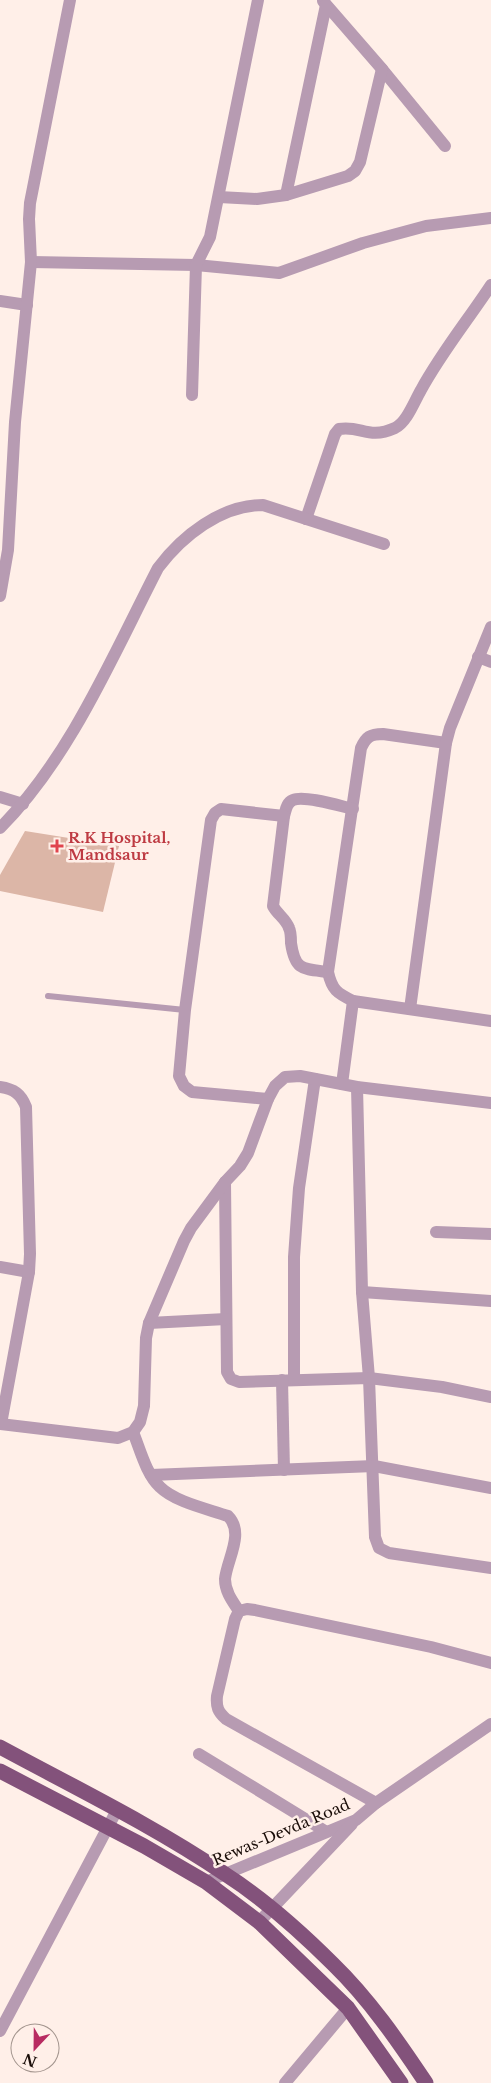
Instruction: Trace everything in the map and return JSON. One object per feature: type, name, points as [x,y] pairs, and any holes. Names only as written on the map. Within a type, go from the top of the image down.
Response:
[{"type":"main road","points":[[0,1748],[117,1810],[226,1874],[272,1908],[333,1964],[392,2032],[426,2083]]},
{"type":"main road","points":[[0,1772],[144,1846],[206,1882],[259,1922],[348,2008],[401,2083]]},
{"type":"street","points":[[0,596],[8,550],[15,422],[31,262],[30,203],[70,0]]},
{"type":"street","points":[[192,395],[196,265],[210,237],[258,0]]},
{"type":"street","points":[[286,195],[324,3]]},
{"type":"street","points":[[324,3],[382,69],[445,146]]},
{"type":"street","points":[[219,197],[257,199],[286,195],[348,176],[355,171],[360,162],[382,69]]},
{"type":"street","points":[[31,262],[196,265],[279,273],[364,243],[426,226],[491,218]]},
{"type":"street","points":[[306,520],[335,434],[339,429],[346,428],[372,434],[382,433],[398,427],[405,419],[434,366],[491,284]]},
{"type":"street","points":[[0,301],[27,305]]},
{"type":"street","points":[[0,828],[23,804],[82,716],[158,568],[167,556],[203,524],[219,515],[248,505],[263,505],[384,544]]},
{"type":"street","points":[[410,1009],[446,743],[450,728],[491,627]]},
{"type":"street","points":[[478,657],[491,662]]},
{"type":"street","points":[[446,743],[383,734],[372,734],[365,739],[362,748],[328,972],[331,985],[339,995],[353,1001],[491,1021]]},
{"type":"street","points":[[0,797],[23,804]]},
{"type":"street","points":[[328,972],[305,969],[297,965],[293,958],[289,928],[273,906],[284,816],[287,805],[294,799],[303,798],[353,809]]},
{"type":"street","points":[[268,1099],[192,1092],[184,1086],[179,1076],[185,1010],[211,820],[215,813],[221,809],[284,816]]},
{"type":"street","points":[[342,1084],[353,1001]]},
{"type":"street","points":[[0,1087],[10,1088],[21,1096],[26,1107],[29,1272],[1,1424],[118,1438],[133,1432],[140,1422],[144,1406],[146,1338],[149,1323],[184,1241],[191,1228],[225,1182],[240,1166],[248,1153],[268,1099],[275,1086],[285,1077],[300,1076],[357,1087],[491,1103]]},
{"type":"street","points":[[284,1470],[298,1198],[315,1079]]},
{"type":"street","points":[[357,1087],[362,1292],[374,1466],[375,1537],[380,1548],[389,1553],[491,1568]]},
{"type":"street","points":[[225,1182],[227,1372],[231,1379],[238,1382],[369,1378],[442,1387],[491,1397]]},
{"type":"street","points":[[436,1232],[491,1234]]},
{"type":"street","points":[[0,1267],[29,1272]]},
{"type":"street","points":[[362,1292],[491,1301]]},
{"type":"street","points":[[149,1323],[226,1319]]},
{"type":"street","points":[[133,1432],[151,1475],[160,1487],[172,1496],[228,1516],[235,1523],[236,1533],[225,1580],[228,1593],[239,1612]]},
{"type":"street","points":[[151,1475],[374,1466],[491,1488]]},
{"type":"street","points":[[376,1803],[226,1719],[220,1713],[216,1705],[217,1696],[235,1619],[239,1612],[247,1609],[255,1610],[431,1647],[491,1663]]},
{"type":"street","name":"Rewas-Devda Road","points":[[206,1882],[356,1820],[376,1803],[491,1724]]},
{"type":"street","points":[[200,1754],[325,1832]]},
{"type":"street","points":[[0,2031],[117,1810]]},
{"type":"street","points":[[259,1922],[356,1820]]},
{"type":"street","points":[[285,2083],[348,2008]]},
{"type":"lane","points":[[48,996],[185,1010]]},
{"type":"building","points":[[25,831],[119,846],[103,912],[0,891],[0,875]]},
{"type":"place","name":"R.K Hospital, Mandsaur","points":[[57,846]]}]
